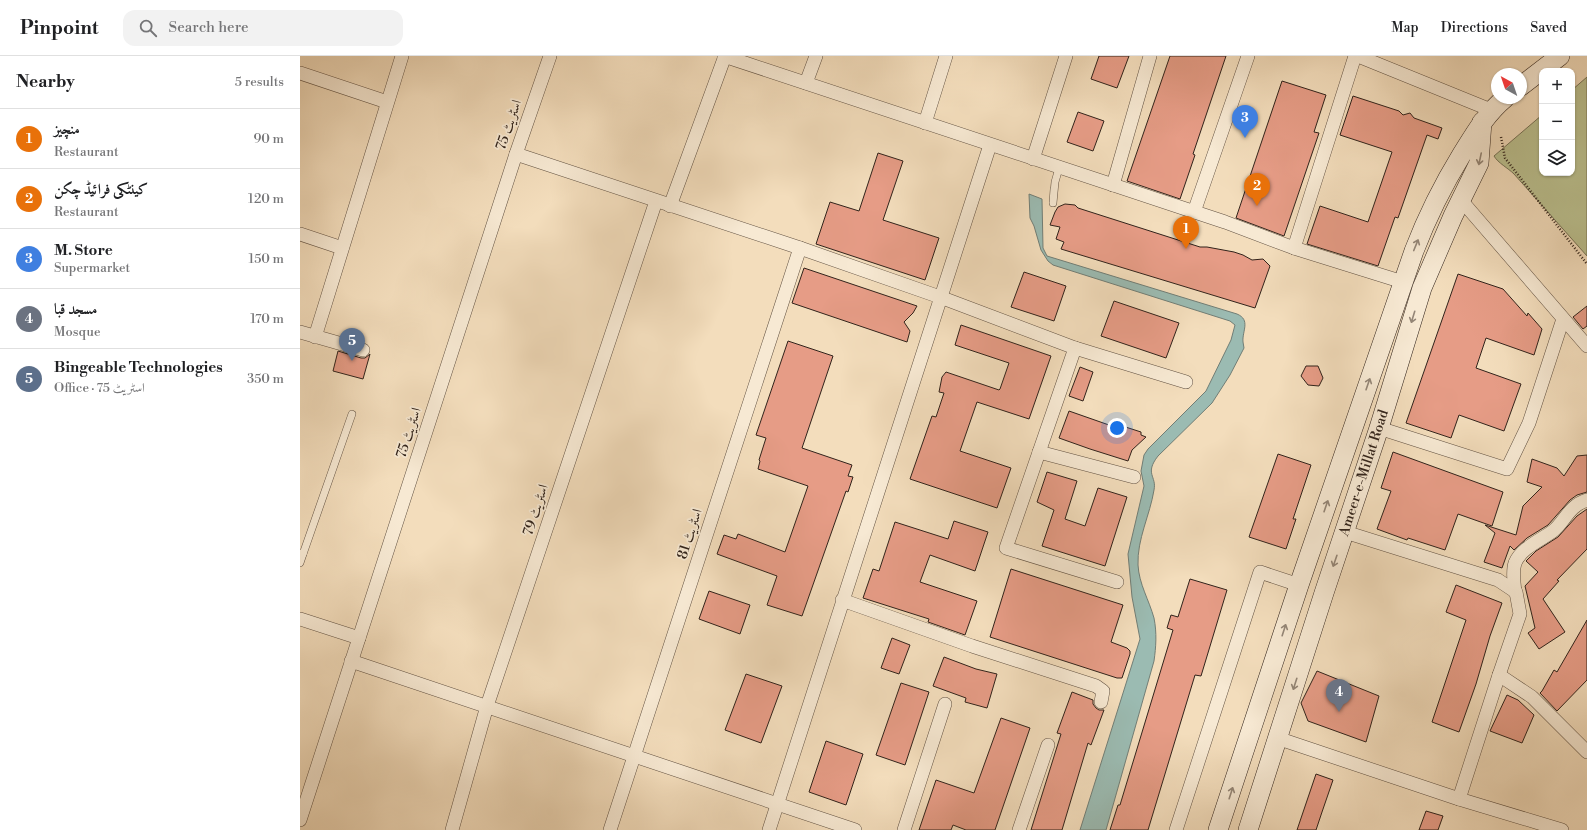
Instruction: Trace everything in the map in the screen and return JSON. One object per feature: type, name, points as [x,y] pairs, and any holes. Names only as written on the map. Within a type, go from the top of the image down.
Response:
[{"type":"main road","points":[[1527,81],[1560,56]]},
{"type":"main road","name":"Ameer-e-Millat Road","points":[[1248,830],[1379,428],[1422,288],[1441,242],[1479,163],[1493,109]]},
{"type":"main road","name":"Ameer-e-Millat Road","points":[[1218,830],[1299,584],[1414,251],[1434,204],[1493,109]]},
{"type":"main road","points":[[1403,282],[1422,288]]},
{"type":"main road","points":[[1299,584],[1324,593]]},
{"type":"street","points":[[315,337],[402,56]]},
{"type":"street","name":"اسٹریٹ 75","points":[[300,820],[516,154],[550,56]]},
{"type":"street","points":[[670,206],[724,56],[1194,212],[1294,248],[1403,282]]},
{"type":"street","points":[[806,83],[816,56]]},
{"type":"street","points":[[925,123],[946,56]]},
{"type":"street","points":[[1033,159],[1066,56]]},
{"type":"street","points":[[1113,185],[1150,56]]},
{"type":"street","points":[[1194,212],[1248,56]]},
{"type":"street","points":[[1294,248],[1356,56],[1493,109]]},
{"type":"street","points":[[300,73],[387,102]]},
{"type":"street","points":[[769,830],[990,145]]},
{"type":"street","points":[[516,154],[800,248],[940,297],[1075,348],[1186,382]]},
{"type":"street","points":[[1461,200],[1587,346]]},
{"type":"street","name":"اسٹریٹ 79","points":[[452,830],[487,706],[656,201]]},
{"type":"street","points":[[300,234],[342,248]]},
{"type":"street","name":"اسٹریٹ 81","points":[[610,830],[800,248]]},
{"type":"street","points":[[1379,428],[1507,469],[1528,423],[1563,319]]},
{"type":"street","points":[[300,332],[363,350]]},
{"type":"street","points":[[1075,348],[1006,548],[1117,582]]},
{"type":"street","points":[[1039,452],[1134,477]]},
{"type":"street","points":[[1459,799],[1520,614],[1515,592],[1515,563],[1526,549],[1554,530],[1570,510],[1587,500]]},
{"type":"street","points":[[1345,532],[1498,580],[1515,592]]},
{"type":"street","points":[[1176,830],[1260,572],[1299,584]]},
{"type":"street","points":[[842,600],[972,646],[1096,686],[1103,691],[1101,702]]},
{"type":"street","points":[[300,620],[359,638]]},
{"type":"street","points":[[351,661],[855,830]]},
{"type":"street","points":[[1499,675],[1532,697],[1587,752]]},
{"type":"street","points":[[904,830],[946,704]]},
{"type":"street","points":[[1277,738],[1459,799],[1562,830]]},
{"type":"street","points":[[1019,830],[1048,745]]},
{"type":"lane","points":[[1054,189],[1059,168]]},
{"type":"lane","points":[[300,563],[301,553],[352,414]]},
{"type":"path","points":[[1501,137],[1505,158],[1587,264]]},
{"type":"green space","points":[[1587,77],[1587,256],[1514,174],[1494,156],[1539,118],[1539,176],[1575,176],[1575,87]]},
{"type":"water","points":[[1029,194],[1042,199],[1043,248],[1047,256],[1237,314],[1244,319],[1245,323],[1243,338],[1244,348],[1230,375],[1212,403],[1158,456],[1152,467],[1151,471],[1154,481],[1154,490],[1142,536],[1138,555],[1138,565],[1142,585],[1154,618],[1156,635],[1155,656],[1106,830],[1080,830],[1140,639],[1132,597],[1128,554],[1144,486],[1141,471],[1144,455],[1148,449],[1206,391],[1231,340],[1235,325],[1230,321],[1053,265],[1048,261],[1041,250],[1030,218]]},
{"type":"building","points":[[1099,56],[1129,56],[1117,88],[1091,79]]},
{"type":"building","points":[[1170,56],[1226,56],[1193,154],[1195,155],[1180,199],[1127,181]]},
{"type":"building","points":[[1282,81],[1326,95],[1314,132],[1319,133],[1284,236],[1236,218]]},
{"type":"building","points":[[1353,96],[1399,111],[1403,115],[1410,113],[1414,118],[1442,128],[1438,139],[1427,135],[1398,218],[1395,217],[1378,266],[1307,244],[1320,206],[1368,222],[1392,152],[1340,135]]},
{"type":"building","points":[[1078,112],[1104,121],[1093,151],[1067,142]]},
{"type":"building","points":[[878,153],[903,161],[883,220],[939,238],[925,280],[816,244],[830,202],[859,211]]},
{"type":"building","points":[[1065,204],[1075,205],[1078,208],[1200,247],[1234,252],[1252,260],[1263,259],[1270,266],[1255,308],[1061,249],[1064,242],[1056,239],[1060,227],[1050,225],[1058,207]]},
{"type":"building","points":[[804,268],[917,306],[913,313],[904,322],[910,331],[907,342],[792,303]]},
{"type":"building","points":[[1024,272],[1066,286],[1054,321],[1011,307]]},
{"type":"building","points":[[1458,274],[1503,289],[1527,316],[1528,313],[1542,329],[1534,355],[1486,338],[1476,368],[1521,384],[1504,431],[1459,415],[1451,438],[1406,423]]},
{"type":"building","points":[[1114,301],[1179,323],[1166,358],[1101,336]]},
{"type":"building","points":[[1587,306],[1587,326],[1583,329],[1573,317]]},
{"type":"building","points":[[961,325],[1051,356],[1029,419],[977,402],[960,451],[1011,468],[997,508],[910,479],[932,416],[936,417],[944,393],[939,392],[942,377],[946,372],[999,390],[1009,363],[955,345]]},
{"type":"building","points":[[788,341],[833,356],[802,448],[852,465],[848,476],[853,477],[848,492],[846,491],[802,616],[767,605],[777,576],[717,554],[724,535],[736,539],[738,534],[785,552],[808,486],[758,469],[759,460],[766,438],[756,435]]},
{"type":"building","points":[[338,351],[361,358],[365,358],[370,354],[363,379],[333,371]]},
{"type":"building","points":[[1306,366],[1318,366],[1323,378],[1319,386],[1308,385],[1301,376]]},
{"type":"building","points":[[1080,367],[1093,372],[1083,401],[1069,396]]},
{"type":"building","points":[[1069,411],[1109,425],[1110,422],[1141,432],[1141,435],[1146,437],[1132,450],[1128,461],[1090,449],[1059,438]]},
{"type":"building","points":[[1393,452],[1503,492],[1492,526],[1458,514],[1445,550],[1408,538],[1407,540],[1377,529],[1391,491],[1381,488]]},
{"type":"building","points":[[1278,454],[1311,465],[1293,519],[1296,519],[1286,549],[1249,537]]},
{"type":"building","points":[[1587,455],[1587,492],[1577,495],[1570,500],[1548,525],[1527,538],[1514,550],[1510,546],[1502,568],[1484,562],[1495,533],[1485,525],[1516,535],[1523,506],[1542,487],[1527,482],[1532,459],[1557,468],[1564,476],[1577,456]]},
{"type":"building","points":[[1047,472],[1077,481],[1065,519],[1085,526],[1098,488],[1127,497],[1105,566],[1042,546],[1054,510],[1037,502]]},
{"type":"building","points":[[1587,509],[1587,549],[1557,580],[1559,581],[1543,599],[1565,632],[1539,649],[1528,633],[1535,628],[1525,586],[1538,572],[1526,561],[1536,551],[1558,537],[1577,516]]},
{"type":"building","points":[[954,521],[988,532],[975,571],[930,555],[920,582],[977,601],[965,635],[928,622],[929,619],[863,598],[873,569],[879,571],[895,522],[948,539]]},
{"type":"building","points":[[1011,569],[1123,605],[1111,642],[1127,648],[1130,651],[1122,678],[1117,678],[990,637]]},
{"type":"building","points":[[1190,579],[1227,590],[1201,676],[1195,675],[1148,830],[1110,830],[1118,805],[1120,805],[1173,630],[1167,628],[1171,615],[1178,617]]},
{"type":"building","points":[[1456,585],[1502,603],[1459,732],[1432,722],[1466,620],[1446,612]]},
{"type":"building","points":[[709,591],[750,605],[740,634],[699,619]]},
{"type":"building","points":[[1587,620],[1587,680],[1557,711],[1540,693],[1554,670],[1557,672]]},
{"type":"building","points":[[892,638],[910,645],[899,674],[881,668]]},
{"type":"building","points":[[944,657],[976,669],[997,674],[987,708],[965,702],[966,698],[933,686]]},
{"type":"building","points":[[1317,671],[1379,696],[1366,742],[1308,721],[1301,703]]},
{"type":"building","points":[[746,674],[782,686],[761,743],[725,730]]},
{"type":"building","points":[[901,683],[929,692],[905,765],[876,755]]},
{"type":"building","points":[[1072,692],[1093,700],[1093,704],[1096,708],[1099,710],[1104,710],[1091,745],[1088,743],[1062,830],[1031,830],[1061,734],[1057,733]]},
{"type":"building","points":[[1507,695],[1518,700],[1534,715],[1522,743],[1490,731]]},
{"type":"building","points":[[1001,718],[1030,728],[995,830],[966,830],[953,825],[951,830],[919,830],[936,780],[974,793]]},
{"type":"building","points":[[826,741],[863,754],[846,805],[809,792]]},
{"type":"building","points":[[1316,774],[1333,780],[1316,830],[1297,830]]},
{"type":"building","points":[[1426,811],[1443,816],[1438,830],[1419,830]]},
{"type":"place","name":"M. Store","points":[[1245,138]]},
{"type":"place","name":"کینٹکی فرائیڈ چکن","points":[[1257,206]]},
{"type":"place","name":"منچیز","points":[[1186,249]]},
{"type":"place","name":"Bingeable Technologies","points":[[352,361]]},
{"type":"place","name":"مسجد قبا","points":[[1339,712]]}]
